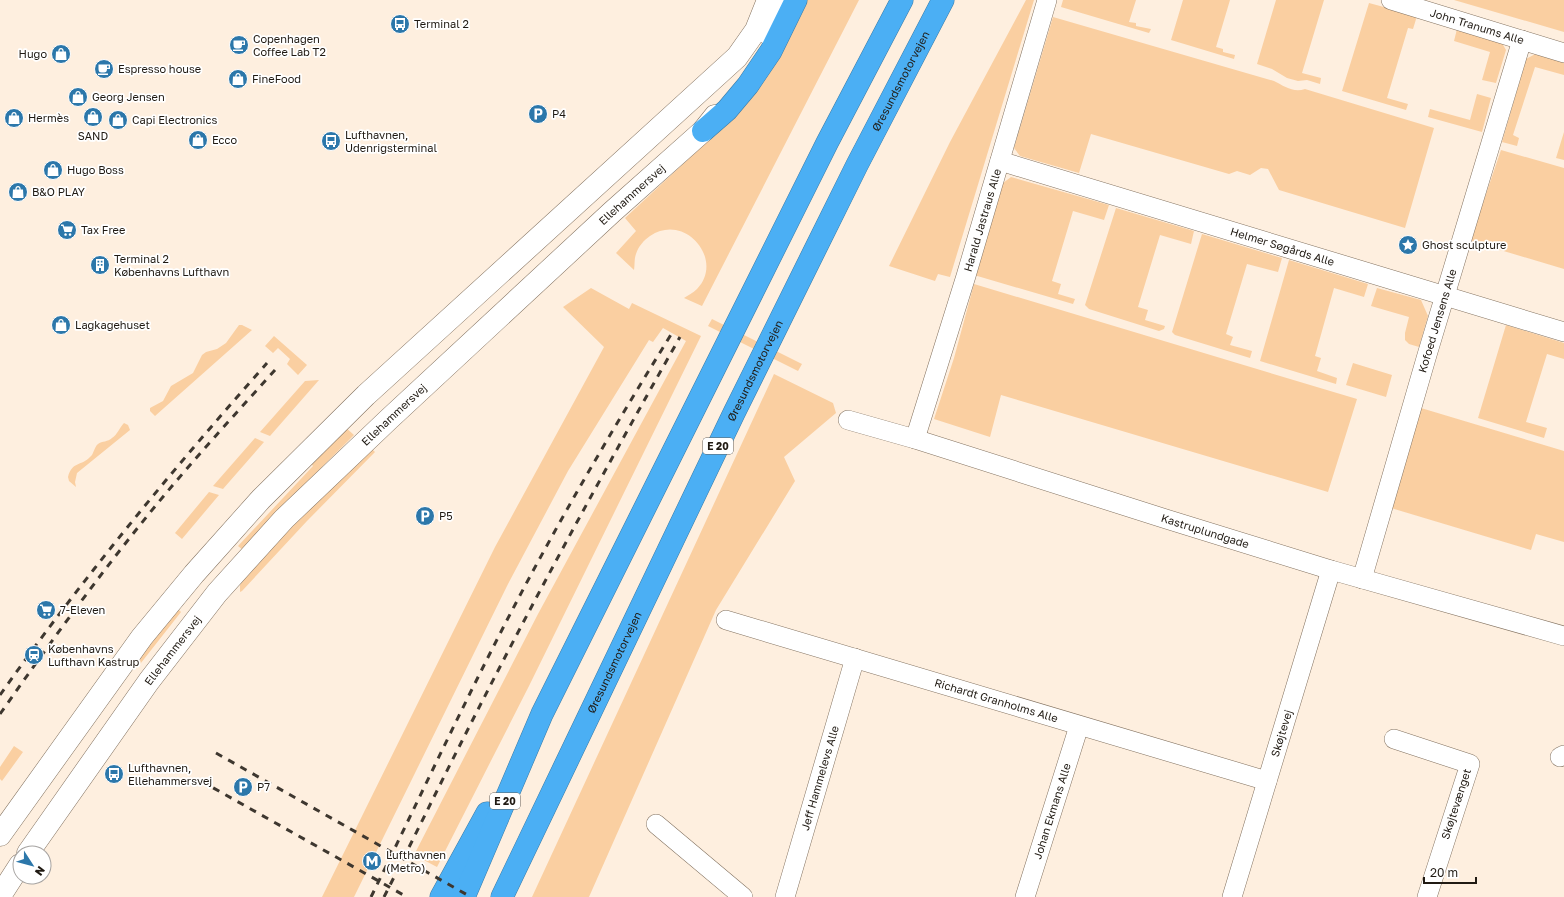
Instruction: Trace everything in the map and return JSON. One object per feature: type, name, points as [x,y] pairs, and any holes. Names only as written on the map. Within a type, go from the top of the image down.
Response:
[{"type":"highway","points":[[703,131],[727,110],[748,85],[771,51],[796,0]]},
{"type":"highway","name":"E 20","points":[[464,897],[542,714],[827,143],[902,0]]},
{"type":"highway","name":"Øresundsmotorvejen","points":[[502,897],[734,413],[857,165],[943,0]]},
{"type":"highway","points":[[441,897],[542,714]]},
{"type":"street","points":[[0,835],[142,637],[194,574],[261,499],[366,395],[737,57],[756,30],[768,0]]},
{"type":"street","name":"Ellehammersvej","points":[[34,845],[149,682],[217,593],[284,519],[389,418],[612,212],[703,131],[739,85],[765,44],[783,0]]},
{"type":"street","name":"Harald Jastraus Alle","points":[[916,439],[1047,0]]},
{"type":"street","name":"John Tranums Alle","points":[[1391,0],[1564,53]]},
{"type":"street","name":"Kofoed Jensens Alle","points":[[1362,579],[1444,295],[1522,40]]},
{"type":"street","name":"Helmer Søgårds Alle","points":[[1000,161],[1564,332]]},
{"type":"street","points":[[366,395],[389,418]]},
{"type":"street","name":"Kastruplundgade","points":[[848,420],[916,439],[1166,520],[1331,570],[1564,636]]},
{"type":"street","name":"Skøjtevej","points":[[1232,897],[1331,570]]},
{"type":"street","points":[[194,574],[217,593]]},
{"type":"street","name":"Richardt Granholms Alle","points":[[726,620],[1267,781]]},
{"type":"street","name":"Jeff Hammelevs Alle","points":[[785,897],[855,658]]},
{"type":"street","name":"Johan Ekmans Alle","points":[[1024,897],[1079,726]]},
{"type":"street","name":"Skøjtevænget","points":[[1394,739],[1470,764],[1426,897]]},
{"type":"street","points":[[656,824],[743,897]]},
{"type":"street","points":[[0,896],[12,877]]},
{"type":"shaded area","points":[[807,0],[859,0],[702,306],[684,298],[697,289],[704,277],[706,265],[704,253],[697,243],[688,235],[676,230],[663,230],[650,236],[640,246],[635,256],[634,270],[616,253],[636,231],[625,218],[724,126]]},
{"type":"shaded area","points":[[1026,0],[1034,0],[950,277],[938,274],[935,281],[889,266],[950,142]]},
{"type":"shaded area","points":[[1063,0],[1136,0],[1129,22],[1136,23],[1136,26],[1151,29],[1149,33],[1061,7]]},
{"type":"shaded area","points":[[1183,0],[1230,0],[1216,47],[1223,49],[1223,52],[1235,55],[1234,59],[1171,40]]},
{"type":"shaded area","points":[[1276,0],[1324,0],[1302,73],[1321,78],[1320,84],[1307,80],[1298,81],[1287,78],[1272,69],[1257,64]]},
{"type":"shaded area","points":[[1454,0],[1564,0],[1564,32]]},
{"type":"shaded area","points":[[1369,3],[1417,16],[1413,29],[1408,28],[1387,98],[1408,104],[1406,110],[1342,91]]},
{"type":"shaded area","points":[[1053,17],[1274,81],[1293,90],[1305,89],[1434,128],[1405,228],[1279,190],[1268,169],[1261,168],[1250,175],[1237,171],[1229,174],[1091,134],[1079,173],[1020,156],[1014,148]]},
{"type":"shaded area","points":[[1457,29],[1502,43],[1506,50],[1496,83],[1482,80],[1490,52],[1454,41]]},
{"type":"shaded area","points":[[1539,52],[1564,59],[1564,75],[1535,67],[1513,135],[1519,138],[1517,146],[1502,142],[1526,59]]},
{"type":"shaded area","points":[[1477,94],[1491,98],[1482,132],[1428,117],[1430,109],[1470,120]]},
{"type":"shaded area","points":[[1564,132],[1564,160],[1556,158]]},
{"type":"shaded area","points":[[1501,150],[1564,168],[1564,269],[1470,241]]},
{"type":"shaded area","points":[[1011,177],[1109,205],[1104,220],[1073,211],[1052,281],[1061,284],[1058,294],[1075,299],[1073,304],[974,275],[1003,183]]},
{"type":"shaded area","points":[[1116,208],[1194,231],[1191,244],[1160,235],[1138,307],[1148,310],[1145,320],[1165,326],[1164,329],[1159,331],[1089,309],[1085,305]]},
{"type":"shaded area","points":[[1202,234],[1282,258],[1278,272],[1247,264],[1226,334],[1233,337],[1230,345],[1252,351],[1250,358],[1175,335],[1172,332]]},
{"type":"shaded area","points":[[1289,260],[1368,284],[1364,297],[1334,288],[1315,356],[1321,358],[1317,371],[1337,378],[1336,384],[1260,361]]},
{"type":"shaded area","points":[[974,284],[1357,399],[1328,492],[1001,395],[990,437],[934,419],[954,358]]},
{"type":"shaded area","points":[[591,288],[629,309],[632,303],[701,336],[529,686],[437,867],[414,855],[538,614],[686,341],[663,328],[653,342],[649,340],[568,471],[508,584],[354,897],[322,897],[495,547],[604,347],[563,307]]},
{"type":"shaded area","points":[[1377,288],[1421,300],[1428,316],[1419,347],[1409,344],[1405,340],[1409,317],[1371,306]]},
{"type":"shaded area","points":[[712,319],[802,364],[798,371],[708,326]]},
{"type":"shaded area","points":[[239,325],[252,330],[155,416],[150,411],[150,408],[163,401],[171,386],[193,373],[202,355],[206,352],[217,349],[226,343]]},
{"type":"shaded area","points":[[1506,325],[1564,343],[1564,359],[1547,354],[1526,422],[1547,428],[1544,438],[1478,418]]},
{"type":"shaded area","points":[[274,336],[307,365],[298,375],[287,364],[290,359],[278,348],[273,353],[265,346]]},
{"type":"shaded area","points":[[1353,363],[1392,375],[1386,397],[1346,385]]},
{"type":"shaded area","points":[[774,374],[833,403],[836,413],[784,457],[795,481],[716,610],[589,897],[532,897]]},
{"type":"shaded area","points":[[319,380],[270,436],[260,432],[305,381]]},
{"type":"shaded area","points":[[1421,408],[1564,451],[1564,542],[1536,534],[1531,550],[1391,508]]},
{"type":"shaded area","points":[[124,423],[128,425],[130,430],[77,473],[75,482],[76,487],[69,481],[68,477],[72,468],[87,460],[98,444],[109,440],[114,436]]},
{"type":"shaded area","points":[[345,427],[354,435],[281,508],[243,550],[238,546],[313,466],[310,462]]},
{"type":"shaded area","points":[[255,438],[264,442],[223,489],[213,486]]},
{"type":"shaded area","points":[[370,447],[375,452],[240,592],[240,585],[244,577],[301,515]]},
{"type":"shaded area","points":[[209,492],[219,495],[182,539],[175,533]]},
{"type":"shaded area","points":[[177,608],[181,612],[137,668],[134,665]]},
{"type":"shaded area","points":[[14,746],[23,752],[2,781],[0,779],[0,767]]},
{"type":"railway","points":[[371,897],[499,635],[591,467],[672,333]]},
{"type":"railway","points":[[384,897],[451,762],[514,641],[596,488],[680,337]]},
{"type":"railway","points":[[0,695],[63,609],[129,525],[197,443],[267,363]]},
{"type":"railway","points":[[0,714],[68,618],[140,525],[189,466],[275,370]]},
{"type":"railway","points":[[216,753],[471,897]]},
{"type":"railway","points":[[201,781],[407,897]]},
{"type":"place","name":"Terminal 2","points":[[400,24]]},
{"type":"place","name":"Copenhagen Coffee Lab T2","points":[[239,45]]},
{"type":"place","name":"Hugo","points":[[61,54]]},
{"type":"place","name":"Espresso house","points":[[104,69]]},
{"type":"place","name":"FineFood","points":[[238,79]]},
{"type":"place","name":"Georg Jensen","points":[[78,97]]},
{"type":"place","name":"P4","points":[[538,114]]},
{"type":"place","name":"SAND","points":[[93,117]]},
{"type":"place","name":"Hermès","points":[[14,118]]},
{"type":"place","name":"Capi Electronics","points":[[118,120]]},
{"type":"place","name":"Ecco","points":[[198,140]]},
{"type":"place","name":"Lufthavnen, Udenrigsterminal","points":[[331,141]]},
{"type":"place","name":"Hugo Boss","points":[[53,170]]},
{"type":"place","name":"B&O PLAY","points":[[18,192]]},
{"type":"place","name":"Tax Free","points":[[67,230]]},
{"type":"place","name":"Ghost sculpture","points":[[1408,245]]},
{"type":"place","name":"Terminal 2 Københavns Lufthavn","points":[[100,265]]},
{"type":"place","name":"Lagkagehuset","points":[[61,325]]},
{"type":"place","name":"P5","points":[[425,516]]},
{"type":"place","name":"7-Eleven","points":[[46,610]]},
{"type":"place","name":"Københavns Lufthavn Kastrup","points":[[34,655]]},
{"type":"place","name":"Lufthavnen, Ellehammersvej","points":[[114,774]]},
{"type":"place","name":"P7","points":[[243,787]]},
{"type":"place","name":"Lufthavnen (Metro)","points":[[372,861]]}]
